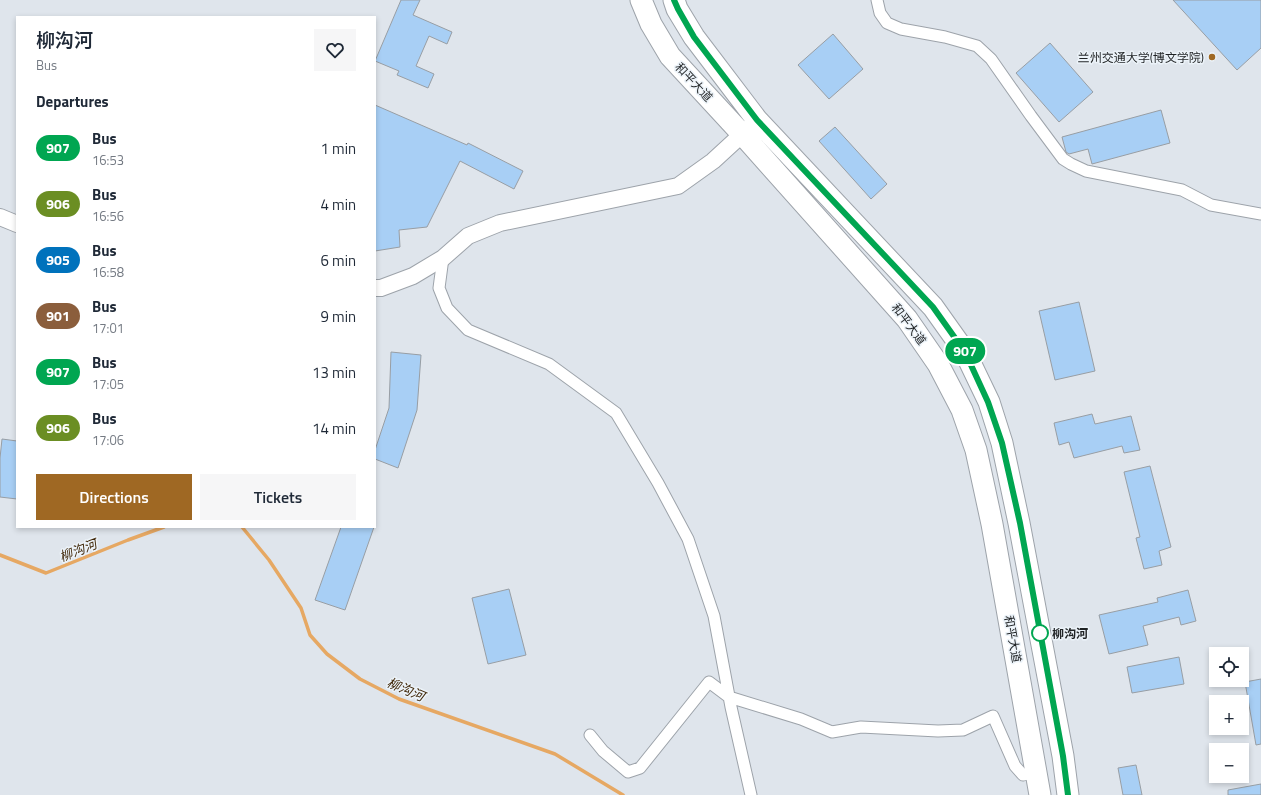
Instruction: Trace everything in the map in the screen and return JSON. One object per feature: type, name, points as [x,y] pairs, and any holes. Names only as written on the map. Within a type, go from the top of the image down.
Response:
[{"type":"highway","name":"和平大道","points":[[641,0],[650,24],[670,56],[742,134],[907,319],[938,364],[962,410],[976,450],[992,524],[1040,795]]},
{"type":"highway","name":"和平大道","points":[[674,0],[694,37],[757,120],[933,307],[965,352],[988,402],[1002,443],[1020,523],[1063,756],[1068,795]]},
{"type":"street","points":[[877,0],[880,13],[887,23],[901,30],[945,37],[977,46],[991,59],[1063,159],[1071,164],[1086,171],[1182,190],[1211,205],[1261,214]]},
{"type":"street","points":[[376,288],[381,288],[412,276],[443,258],[468,236],[500,223],[678,186],[713,161],[757,120]]},
{"type":"street","points":[[0,217],[16,224]]},
{"type":"street","points":[[443,258],[439,288],[447,308],[468,330],[549,364],[616,413],[658,483],[688,539],[714,616],[751,795]]},
{"type":"street","points":[[590,735],[603,751],[628,772],[640,768],[709,682],[730,697],[801,719],[832,732],[861,727],[938,731],[963,730],[993,716],[1015,766],[1023,775],[1037,772]]},
{"type":"building","points":[[401,0],[420,0],[413,15],[452,32],[447,44],[429,36],[416,66],[434,74],[428,88],[397,75],[399,71],[376,61]]},
{"type":"building","points":[[1173,0],[1261,0],[1261,48],[1237,70]]},
{"type":"building","points":[[833,34],[863,69],[829,99],[798,65]]},
{"type":"building","points":[[1050,43],[1093,92],[1059,122],[1016,73]]},
{"type":"building","points":[[376,105],[467,145],[468,143],[523,171],[514,189],[460,161],[427,227],[399,230],[400,247],[376,251]]},
{"type":"building","points":[[1161,110],[1170,143],[1092,164],[1088,149],[1069,154],[1066,152],[1062,137]]},
{"type":"building","points":[[835,127],[887,184],[871,199],[819,141]]},
{"type":"building","points":[[1079,302],[1095,371],[1055,380],[1039,311]]},
{"type":"building","points":[[391,352],[421,355],[417,410],[398,468],[376,459],[376,447],[389,408]]},
{"type":"building","points":[[1092,414],[1095,424],[1131,416],[1140,450],[1124,453],[1122,446],[1074,458],[1069,442],[1059,445],[1054,423]]},
{"type":"building","points":[[2,439],[16,441],[16,499],[0,497],[0,458]]},
{"type":"building","points":[[1150,466],[1171,547],[1159,551],[1162,565],[1144,569],[1136,538],[1140,537],[1124,472]]},
{"type":"building","points":[[341,528],[374,528],[345,610],[315,600]]},
{"type":"building","points":[[509,589],[526,655],[488,664],[472,598]]},
{"type":"building","points":[[1188,590],[1196,621],[1181,625],[1179,617],[1143,626],[1148,645],[1109,654],[1099,615],[1158,602],[1157,598]]},
{"type":"building","points":[[1179,657],[1184,684],[1132,693],[1127,667]]},
{"type":"building","points":[[1261,679],[1261,744],[1256,745],[1249,705],[1249,695],[1247,695],[1246,687],[1249,687],[1249,681]]},
{"type":"building","points":[[1136,765],[1142,795],[1123,795],[1118,768]]},
{"type":"building","points":[[1261,784],[1261,795],[1228,795],[1228,790]]},
{"type":"waterway","name":"柳沟河","points":[[0,555],[46,573],[161,528]]},
{"type":"waterway","name":"柳沟河","points":[[243,528],[269,560],[301,608],[310,635],[327,654],[360,679],[399,699],[555,754],[623,795]]},
{"type":"bus line","name":"907","points":[[674,0],[694,37],[757,120],[933,307],[965,352],[988,402],[1002,443],[1020,523],[1063,756],[1068,795]]},
{"type":"place","name":"兰州交通大学(博文学院)","points":[[1212,57]]},
{"type":"place","name":"柳沟河","points":[[1040,633]]}]
